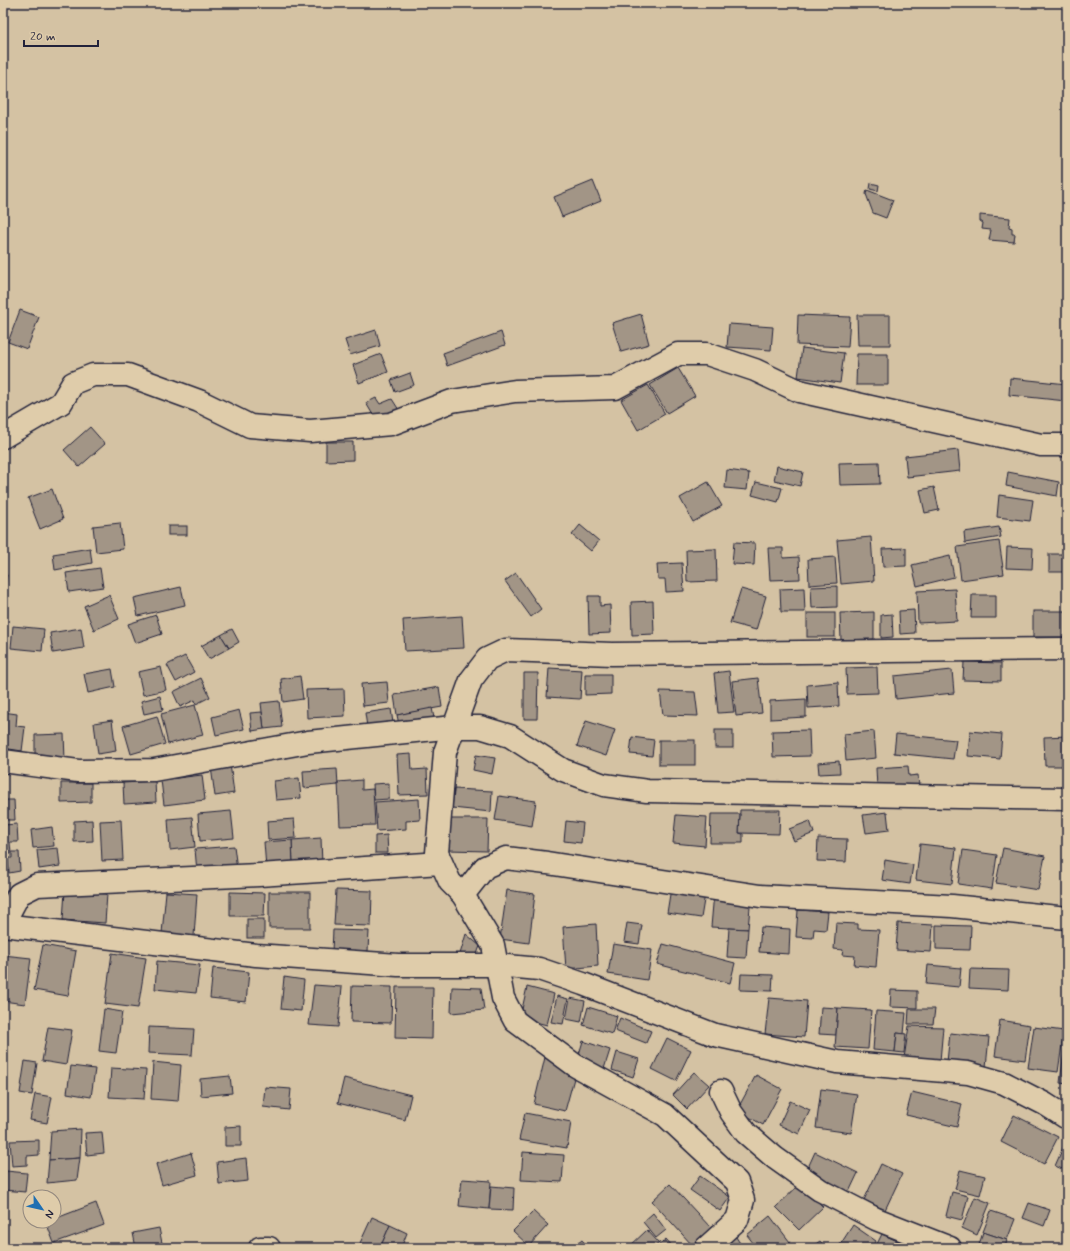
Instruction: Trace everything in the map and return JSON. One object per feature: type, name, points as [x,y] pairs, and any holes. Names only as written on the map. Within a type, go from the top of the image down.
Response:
[{"type":"street","points":[[3,438],[61,403],[73,383],[93,375],[128,376],[199,401],[250,426],[310,430],[391,424],[452,400],[515,391],[614,388],[678,354],[707,354],[755,370],[799,391],[1041,445],[1067,445]]},
{"type":"street","points":[[706,1248],[737,1220],[743,1200],[737,1182],[665,1115],[576,1066],[515,1021],[503,998],[493,945],[463,895],[450,882],[441,863],[437,853],[445,752],[471,680],[487,659],[506,650],[612,654],[1067,649]]},
{"type":"street","points":[[3,761],[78,771],[154,770],[308,742],[454,727],[480,727],[510,736],[563,770],[604,785],[647,791],[1067,799]]},
{"type":"street","points":[[463,895],[485,867],[506,858],[760,896],[952,906],[1067,918]]},
{"type":"street","points":[[441,863],[259,875],[37,886],[19,894],[3,924],[256,954],[398,965],[496,965],[539,969],[583,984],[722,1037],[837,1062],[968,1073],[1004,1083],[1066,1116]]},
{"type":"street","points":[[721,1091],[731,1112],[746,1133],[775,1158],[820,1190],[876,1218],[950,1248]]},
{"type":"street","points":[[260,1248],[269,1248]]},
{"type":"building","points":[[593,181],[601,201],[562,217],[554,197]]},
{"type":"building","points":[[871,183],[879,185],[878,191],[870,189]]},
{"type":"building","points":[[867,190],[893,200],[886,218],[873,213],[866,194]]},
{"type":"building","points":[[980,215],[1010,218],[1009,227],[1012,228],[1012,234],[1015,234],[1014,242],[989,240],[991,230],[982,229],[983,223],[980,221]]},
{"type":"building","points":[[20,310],[39,317],[27,349],[8,342]]},
{"type":"building","points":[[641,314],[649,344],[621,352],[612,323]]},
{"type":"building","points":[[798,315],[850,317],[848,347],[797,345]]},
{"type":"building","points":[[857,315],[890,315],[890,345],[858,345]]},
{"type":"building","points":[[729,324],[773,327],[771,350],[727,347]]},
{"type":"building","points":[[376,330],[380,346],[350,355],[345,340]]},
{"type":"building","points":[[501,332],[505,345],[447,366],[443,353]]},
{"type":"building","points":[[802,348],[844,353],[840,383],[798,377]]},
{"type":"building","points":[[381,354],[388,372],[359,383],[353,365]]},
{"type":"building","points":[[857,354],[888,354],[888,385],[856,385]]},
{"type":"building","points":[[678,368],[695,396],[667,413],[650,385]]},
{"type":"building","points":[[410,373],[414,385],[395,392],[391,380]]},
{"type":"building","points":[[1010,378],[1067,384],[1066,401],[1009,395]]},
{"type":"building","points":[[648,385],[665,414],[638,430],[621,400]]},
{"type":"building","points":[[376,398],[380,404],[392,399],[399,410],[376,420],[366,403]]},
{"type":"building","points":[[90,427],[105,444],[79,467],[64,450]]},
{"type":"building","points":[[326,442],[353,442],[353,460],[326,461]]},
{"type":"building","points":[[958,450],[960,471],[907,477],[905,456]]},
{"type":"building","points":[[879,462],[880,484],[840,485],[839,463]]},
{"type":"building","points":[[777,466],[803,472],[800,486],[774,480]]},
{"type":"building","points":[[727,470],[749,473],[747,490],[725,488]]},
{"type":"building","points":[[1008,472],[1059,482],[1057,496],[1006,486]]},
{"type":"building","points":[[708,482],[722,506],[693,522],[680,498]]},
{"type":"building","points":[[756,482],[782,488],[778,502],[752,495]]},
{"type":"building","points":[[934,487],[939,510],[925,513],[920,490]]},
{"type":"building","points":[[52,489],[63,519],[40,529],[28,498]]},
{"type":"building","points":[[999,495],[1033,500],[1030,521],[997,517]]},
{"type":"building","points":[[120,523],[123,549],[96,552],[93,526]]},
{"type":"building","points":[[580,525],[599,541],[591,551],[572,535]]},
{"type":"building","points":[[168,526],[187,526],[187,535],[168,535]]},
{"type":"building","points":[[999,527],[1001,537],[965,543],[964,532]]},
{"type":"building","points":[[871,537],[874,581],[841,584],[837,540]]},
{"type":"building","points":[[999,541],[1004,574],[961,580],[957,547]]},
{"type":"building","points":[[734,542],[755,543],[754,565],[732,564]]},
{"type":"building","points":[[1007,547],[1033,548],[1032,569],[1006,568]]},
{"type":"building","points":[[90,548],[92,563],[55,570],[53,554]]},
{"type":"building","points":[[768,548],[783,548],[783,558],[799,557],[800,579],[770,580]]},
{"type":"building","points":[[906,548],[906,566],[883,567],[882,549]]},
{"type":"building","points":[[716,549],[717,581],[687,582],[686,550]]},
{"type":"building","points":[[1049,554],[1067,554],[1067,572],[1049,572]]},
{"type":"building","points":[[950,556],[954,577],[917,586],[912,565]]},
{"type":"building","points":[[835,557],[837,583],[809,585],[808,559]]},
{"type":"building","points":[[682,563],[684,591],[666,592],[665,579],[658,579],[657,564]]},
{"type":"building","points":[[100,568],[103,587],[69,592],[66,573]]},
{"type":"building","points":[[516,573],[541,609],[531,617],[505,581]]},
{"type":"building","points":[[3,574],[7,575],[3,593]]},
{"type":"building","points":[[837,586],[837,607],[812,608],[811,587]]},
{"type":"building","points":[[181,587],[185,605],[138,616],[134,598]]},
{"type":"building","points":[[804,588],[805,612],[781,612],[780,589]]},
{"type":"building","points":[[741,589],[766,596],[756,630],[730,623]]},
{"type":"building","points":[[955,589],[957,621],[918,623],[917,591]]},
{"type":"building","points":[[109,595],[119,619],[94,630],[84,606]]},
{"type":"building","points":[[972,595],[996,595],[996,618],[971,618]]},
{"type":"building","points":[[588,596],[600,596],[600,606],[610,605],[611,633],[589,634]]},
{"type":"building","points":[[653,601],[654,634],[632,635],[631,602]]},
{"type":"building","points":[[914,610],[915,633],[900,634],[899,611]]},
{"type":"building","points":[[1033,611],[1067,611],[1067,637],[1033,637]]},
{"type":"building","points":[[874,612],[874,639],[841,640],[840,613]]},
{"type":"building","points":[[807,613],[835,613],[835,637],[807,637]]},
{"type":"building","points":[[892,614],[893,637],[881,638],[881,615]]},
{"type":"building","points":[[156,615],[162,634],[135,643],[128,624]]},
{"type":"building","points":[[462,616],[464,648],[405,651],[403,620]]},
{"type":"building","points":[[13,626],[44,629],[42,651],[11,648]]},
{"type":"building","points":[[81,628],[84,648],[53,653],[50,633]]},
{"type":"building","points":[[232,629],[239,642],[229,648],[221,635]]},
{"type":"building","points":[[221,635],[229,648],[209,659],[201,646]]},
{"type":"building","points":[[185,656],[194,672],[176,682],[167,665]]},
{"type":"building","points":[[964,662],[1001,663],[1001,681],[963,680]]},
{"type":"building","points":[[161,667],[166,690],[143,695],[138,672]]},
{"type":"building","points":[[877,667],[878,693],[847,694],[846,668]]},
{"type":"building","points":[[549,668],[582,670],[580,699],[547,697]]},
{"type":"building","points":[[112,669],[115,687],[88,693],[84,674]]},
{"type":"building","points":[[952,670],[954,693],[896,699],[894,676]]},
{"type":"building","points":[[729,671],[734,712],[718,713],[714,673]]},
{"type":"building","points":[[524,673],[538,673],[537,719],[524,719]]},
{"type":"building","points":[[585,674],[611,674],[611,694],[585,695]]},
{"type":"building","points":[[300,676],[303,699],[283,702],[281,679]]},
{"type":"building","points":[[201,678],[210,697],[196,704],[195,700],[180,707],[173,692]]},
{"type":"building","points":[[758,678],[762,713],[736,716],[732,681]]},
{"type":"building","points":[[387,682],[389,703],[363,706],[361,684]]},
{"type":"building","points":[[838,682],[839,706],[808,708],[807,685]]},
{"type":"building","points":[[439,687],[442,707],[397,715],[394,695]]},
{"type":"building","points":[[344,689],[345,716],[307,718],[306,690]]},
{"type":"building","points":[[660,691],[695,692],[698,716],[663,715]]},
{"type":"building","points":[[160,696],[163,710],[144,714],[141,701]]},
{"type":"building","points":[[806,699],[806,717],[770,719],[770,701]]},
{"type":"building","points":[[279,701],[282,727],[264,729],[261,703]]},
{"type":"building","points":[[195,705],[203,735],[168,744],[161,714]]},
{"type":"building","points":[[432,708],[435,723],[400,729],[397,715]]},
{"type":"building","points":[[391,709],[393,723],[367,727],[365,713]]},
{"type":"building","points":[[239,710],[244,729],[216,735],[212,717]]},
{"type":"building","points":[[3,712],[17,714],[16,726],[25,727],[22,751],[3,748]]},
{"type":"building","points":[[262,712],[264,729],[252,731],[250,713]]},
{"type":"building","points":[[157,716],[165,744],[131,754],[123,726]]},
{"type":"building","points":[[112,720],[116,751],[98,754],[94,723]]},
{"type":"building","points":[[586,721],[615,730],[606,756],[577,746]]},
{"type":"building","points":[[715,730],[733,730],[733,748],[715,748]]},
{"type":"building","points":[[809,730],[810,756],[773,757],[772,731]]},
{"type":"building","points":[[874,731],[876,758],[846,761],[844,734]]},
{"type":"building","points":[[970,731],[1002,734],[1000,759],[968,756]]},
{"type":"building","points":[[64,734],[65,760],[35,762],[35,735]]},
{"type":"building","points":[[896,734],[956,740],[953,759],[894,753]]},
{"type":"building","points":[[1067,736],[1067,766],[1045,766],[1044,737]]},
{"type":"building","points":[[632,737],[654,740],[652,756],[630,754]]},
{"type":"building","points":[[659,740],[695,740],[695,765],[659,765]]},
{"type":"building","points":[[411,754],[412,770],[427,769],[428,794],[399,795],[397,755]]},
{"type":"building","points":[[476,755],[495,758],[492,774],[473,770]]},
{"type":"building","points":[[839,761],[840,773],[819,774],[818,763]]},
{"type":"building","points":[[230,764],[234,793],[215,796],[211,767]]},
{"type":"building","points":[[908,766],[909,776],[918,775],[919,786],[877,788],[876,768]]},
{"type":"building","points":[[337,769],[338,785],[304,788],[303,771]]},
{"type":"building","points":[[202,775],[205,800],[164,805],[161,780]]},
{"type":"building","points":[[299,778],[301,798],[276,800],[274,781]]},
{"type":"building","points":[[362,780],[362,790],[373,789],[375,825],[340,826],[338,782]]},
{"type":"building","points":[[155,781],[156,802],[124,804],[123,783]]},
{"type":"building","points":[[61,783],[91,783],[91,802],[61,803]]},
{"type":"building","points":[[389,783],[389,799],[374,800],[373,784]]},
{"type":"building","points":[[454,789],[492,791],[491,812],[452,808]]},
{"type":"building","points":[[499,796],[536,801],[532,826],[495,820]]},
{"type":"building","points":[[419,799],[420,820],[406,821],[406,829],[377,831],[375,802]]},
{"type":"building","points":[[3,800],[14,800],[15,820],[3,820]]},
{"type":"building","points":[[740,810],[780,810],[779,834],[739,833]]},
{"type":"building","points":[[231,811],[234,838],[200,841],[198,814]]},
{"type":"building","points":[[887,812],[889,830],[866,833],[863,815]]},
{"type":"building","points":[[711,814],[740,814],[739,833],[743,834],[743,843],[710,843]]},
{"type":"building","points":[[676,815],[707,817],[705,846],[673,843]]},
{"type":"building","points":[[192,817],[195,847],[170,850],[168,819]]},
{"type":"building","points":[[294,819],[296,838],[268,840],[267,821]]},
{"type":"building","points":[[449,819],[488,819],[487,851],[448,850]]},
{"type":"building","points":[[92,820],[93,841],[74,842],[74,821]]},
{"type":"building","points":[[121,820],[123,860],[102,861],[100,821]]},
{"type":"building","points":[[566,821],[583,823],[581,843],[564,841]]},
{"type":"building","points":[[810,821],[814,833],[794,841],[789,829]]},
{"type":"building","points":[[17,824],[18,842],[10,842],[11,854],[6,854],[7,861],[3,861],[3,825]]},
{"type":"building","points":[[52,827],[54,846],[33,848],[31,830]]},
{"type":"building","points":[[387,835],[388,853],[375,853],[375,836]]},
{"type":"building","points":[[321,838],[322,865],[293,866],[292,840]]},
{"type":"building","points":[[818,838],[847,839],[846,862],[817,861]]},
{"type":"building","points":[[292,840],[293,866],[266,868],[264,842]]},
{"type":"building","points":[[920,844],[956,848],[952,884],[916,880]]},
{"type":"building","points":[[234,846],[237,869],[197,872],[195,849]]},
{"type":"building","points":[[58,848],[60,866],[39,869],[37,850]]},
{"type":"building","points":[[1003,848],[1045,856],[1038,890],[996,883]]},
{"type":"building","points":[[963,850],[997,855],[992,889],[958,884]]},
{"type":"building","points":[[12,852],[19,852],[20,871],[9,873],[8,858],[12,858]]},
{"type":"building","points":[[885,860],[913,865],[910,884],[882,880]]},
{"type":"building","points":[[671,888],[705,894],[701,918],[667,913]]},
{"type":"building","points":[[336,890],[372,891],[371,926],[334,925]]},
{"type":"building","points":[[507,890],[535,894],[529,943],[500,939]]},
{"type":"building","points":[[65,891],[107,894],[105,923],[63,920]]},
{"type":"building","points":[[166,892],[197,894],[194,936],[162,933]]},
{"type":"building","points":[[230,892],[265,893],[264,916],[230,916]]},
{"type":"building","points":[[269,892],[310,892],[310,928],[269,928]]},
{"type":"building","points":[[714,893],[751,896],[748,929],[711,927]]},
{"type":"building","points":[[798,910],[828,912],[826,930],[814,929],[813,938],[796,937]]},
{"type":"building","points":[[247,919],[264,919],[264,938],[247,938]]},
{"type":"building","points":[[627,923],[642,925],[639,944],[624,942]]},
{"type":"building","points":[[836,923],[858,924],[858,929],[879,930],[876,967],[854,965],[855,956],[842,955],[843,950],[834,949]]},
{"type":"building","points":[[898,923],[933,925],[931,952],[896,950]]},
{"type":"building","points":[[596,924],[598,966],[566,969],[563,927]]},
{"type":"building","points":[[936,925],[971,926],[970,950],[936,949]]},
{"type":"building","points":[[761,927],[790,929],[789,954],[759,952]]},
{"type":"building","points":[[729,928],[748,929],[746,958],[727,957]]},
{"type":"building","points":[[333,930],[369,931],[368,951],[332,951]]},
{"type":"building","points":[[466,934],[480,946],[477,954],[460,954]]},
{"type":"building","points":[[613,944],[652,950],[647,980],[608,974]]},
{"type":"building","points":[[663,944],[735,963],[730,983],[657,964]]},
{"type":"building","points":[[43,945],[76,951],[68,996],[34,990]]},
{"type":"building","points":[[112,953],[146,958],[138,1008],[105,1004]]},
{"type":"building","points":[[3,955],[31,958],[25,1004],[3,1001]]},
{"type":"building","points":[[157,961],[200,965],[196,993],[155,989]]},
{"type":"building","points":[[928,965],[961,968],[959,987],[926,984]]},
{"type":"building","points":[[213,968],[249,972],[246,1002],[210,998]]},
{"type":"building","points":[[970,969],[1009,970],[1008,990],[969,988]]},
{"type":"building","points":[[741,974],[773,975],[772,991],[740,990]]},
{"type":"building","points":[[284,977],[304,980],[301,1011],[281,1009]]},
{"type":"building","points":[[314,985],[342,987],[338,1027],[309,1025]]},
{"type":"building","points":[[352,986],[392,987],[391,1023],[351,1022]]},
{"type":"building","points":[[396,987],[433,987],[432,1039],[395,1038]]},
{"type":"building","points":[[452,987],[481,988],[484,1010],[451,1013]]},
{"type":"building","points":[[527,987],[554,994],[547,1025],[520,1018]]},
{"type":"building","points":[[891,990],[917,991],[917,1008],[890,1007]]},
{"type":"building","points":[[557,996],[568,999],[563,1024],[551,1022]]},
{"type":"building","points":[[570,998],[585,1001],[581,1022],[566,1019]]},
{"type":"building","points":[[769,998],[807,1001],[804,1037],[765,1034]]},
{"type":"building","points":[[588,1007],[617,1016],[612,1034],[583,1025]]},
{"type":"building","points":[[821,1007],[838,1008],[836,1035],[819,1034]]},
{"type":"building","points":[[838,1008],[871,1010],[868,1049],[835,1047]]},
{"type":"building","points":[[104,1009],[122,1012],[116,1053],[99,1051]]},
{"type":"building","points":[[909,1009],[935,1009],[933,1024],[908,1024]]},
{"type":"building","points":[[876,1011],[906,1013],[904,1034],[897,1033],[895,1052],[873,1050]]},
{"type":"building","points":[[620,1018],[651,1031],[646,1043],[615,1031]]},
{"type":"building","points":[[1000,1020],[1030,1025],[1025,1060],[995,1056]]},
{"type":"building","points":[[909,1026],[943,1027],[940,1061],[904,1058]]},
{"type":"building","points":[[48,1027],[72,1030],[66,1065],[42,1061]]},
{"type":"building","points":[[149,1027],[194,1029],[192,1055],[148,1053]]},
{"type":"building","points":[[1034,1027],[1064,1031],[1058,1072],[1028,1068]]},
{"type":"building","points":[[897,1033],[906,1034],[904,1053],[895,1052]]},
{"type":"building","points":[[950,1033],[989,1037],[986,1067],[947,1062]]},
{"type":"building","points":[[667,1038],[691,1050],[676,1081],[652,1069]]},
{"type":"building","points":[[583,1041],[610,1050],[603,1072],[576,1064]]},
{"type":"building","points":[[1064,1051],[1067,1051],[1067,1084],[1060,1083]]},
{"type":"building","points":[[617,1052],[639,1059],[633,1077],[612,1070]]},
{"type":"building","points":[[546,1053],[576,1071],[565,1111],[534,1104]]},
{"type":"building","points":[[25,1061],[37,1063],[32,1095],[20,1093]]},
{"type":"building","points":[[153,1062],[181,1065],[178,1101],[151,1099]]},
{"type":"building","points":[[71,1066],[95,1069],[91,1097],[67,1093]]},
{"type":"building","points":[[111,1068],[146,1070],[144,1099],[109,1097]]},
{"type":"building","points":[[694,1072],[709,1085],[687,1109],[673,1095]]},
{"type":"building","points":[[756,1075],[782,1089],[763,1125],[737,1110]]},
{"type":"building","points":[[230,1076],[232,1093],[201,1096],[200,1079]]},
{"type":"building","points":[[344,1078],[411,1095],[405,1120],[338,1103]]},
{"type":"building","points":[[265,1087],[291,1089],[289,1110],[263,1107]]},
{"type":"building","points":[[821,1089],[857,1094],[851,1133],[816,1128]]},
{"type":"building","points":[[912,1092],[962,1104],[957,1127],[906,1115]]},
{"type":"building","points":[[35,1094],[52,1097],[47,1123],[30,1120]]},
{"type":"building","points":[[790,1101],[810,1110],[799,1134],[779,1125]]},
{"type":"building","points":[[525,1113],[571,1122],[567,1148],[519,1140]]},
{"type":"building","points":[[1014,1115],[1058,1137],[1044,1164],[1001,1142]]},
{"type":"building","points":[[241,1126],[241,1146],[225,1146],[225,1127]]},
{"type":"building","points":[[81,1129],[80,1158],[49,1160],[51,1131]]},
{"type":"building","points":[[102,1132],[104,1153],[87,1155],[85,1133]]},
{"type":"building","points":[[39,1140],[39,1155],[27,1156],[27,1165],[12,1166],[10,1141]]},
{"type":"building","points":[[1066,1141],[1067,1142],[1067,1171],[1055,1166]]},
{"type":"building","points":[[523,1152],[564,1155],[562,1182],[521,1180]]},
{"type":"building","points":[[815,1152],[858,1173],[848,1194],[805,1174]]},
{"type":"building","points":[[191,1153],[197,1175],[162,1185],[156,1164]]},
{"type":"building","points":[[80,1158],[77,1180],[47,1183],[49,1160]]},
{"type":"building","points":[[246,1158],[248,1181],[219,1184],[217,1162]]},
{"type":"building","points":[[881,1164],[902,1174],[885,1210],[864,1200]]},
{"type":"building","points":[[960,1170],[985,1176],[980,1195],[955,1189]]},
{"type":"building","points":[[6,1171],[27,1173],[25,1189],[22,1189],[22,1192],[4,1190]]},
{"type":"building","points":[[700,1176],[730,1197],[720,1211],[690,1190]]},
{"type":"building","points":[[462,1179],[491,1181],[489,1209],[459,1206]]},
{"type":"building","points":[[801,1183],[823,1207],[799,1230],[776,1207]]},
{"type":"building","points":[[670,1184],[711,1228],[692,1245],[652,1201]]},
{"type":"building","points":[[491,1186],[514,1188],[513,1210],[489,1209]]},
{"type":"building","points":[[952,1192],[968,1196],[962,1220],[946,1216]]},
{"type":"building","points":[[975,1197],[990,1203],[977,1235],[962,1228]]},
{"type":"building","points":[[96,1203],[104,1225],[54,1243],[49,1229],[62,1229],[62,1216]]},
{"type":"building","points":[[1029,1203],[1050,1210],[1044,1226],[1023,1218]]},
{"type":"building","points":[[533,1211],[548,1225],[529,1246],[513,1231]]},
{"type":"building","points":[[991,1211],[1015,1219],[1007,1240],[983,1232]]},
{"type":"building","points":[[653,1213],[666,1230],[656,1238],[643,1222]]},
{"type":"building","points":[[770,1216],[790,1242],[783,1248],[757,1248],[747,1235]]},
{"type":"building","points":[[372,1217],[390,1225],[380,1248],[372,1248],[360,1243]]},
{"type":"building","points":[[390,1225],[407,1233],[401,1248],[380,1248]]},
{"type":"building","points":[[853,1225],[876,1241],[872,1248],[838,1248]]},
{"type":"building","points":[[159,1228],[163,1248],[136,1248],[133,1233]]},
{"type":"building","points":[[647,1230],[659,1243],[653,1248],[629,1247]]},
{"type":"building","points":[[983,1232],[1007,1240],[1005,1248],[978,1248]]},
{"type":"building","points":[[882,1234],[906,1245],[905,1248],[875,1248]]},
{"type":"building","points":[[736,1237],[743,1248],[720,1248]]},
{"type":"building","points":[[666,1239],[674,1248],[656,1248]]},
{"type":"building","points":[[582,1240],[589,1248],[572,1248]]},
{"type":"building","points":[[820,1241],[826,1248],[810,1248]]}]
